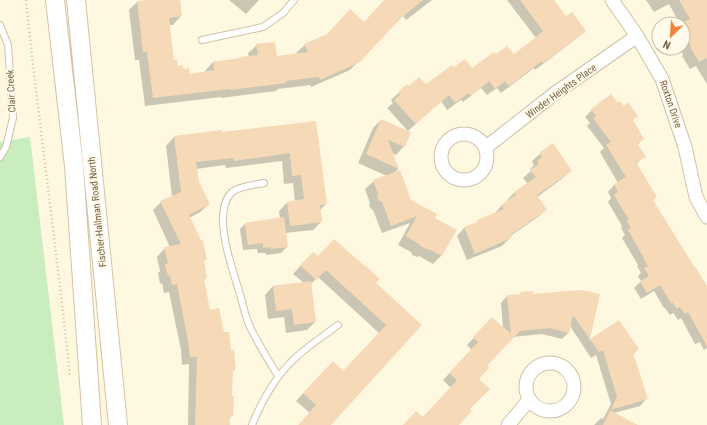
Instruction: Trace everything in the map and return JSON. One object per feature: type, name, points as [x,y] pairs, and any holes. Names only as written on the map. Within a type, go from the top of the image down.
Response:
[{"type":"main road","name":"Fischer-Hallman Road North","points":[[55,0],[74,166],[92,425]]},
{"type":"main road","name":"Fischer-Hallman Road North","points":[[76,0],[118,425]]},
{"type":"street","name":"Roxton Drive","points":[[612,0],[637,36],[662,79],[685,147],[696,198],[707,217]]},
{"type":"street","name":"Winder Heights Place","points":[[485,148],[554,94],[637,36]]},
{"type":"street","points":[[508,425],[529,400]]},
{"type":"lane","points":[[202,40],[263,27],[283,13],[294,0]]},
{"type":"lane","name":"Clair Creek","points":[[0,25],[8,45],[13,118],[6,147],[0,157]]},
{"type":"lane","points":[[264,183],[233,191],[225,202],[223,214],[224,230],[227,248],[250,328],[278,376]]},
{"type":"lane","points":[[252,425],[278,376],[307,348],[338,325]]},
{"type":"path","points":[[26,0],[71,379]]},
{"type":"green space","points":[[30,137],[64,425],[0,425],[0,142]]},
{"type":"building","points":[[180,0],[182,16],[169,18],[174,60],[177,60],[178,66],[183,65],[183,69],[189,68],[189,74],[214,70],[213,62],[258,55],[256,44],[275,42],[277,56],[308,52],[304,44],[327,34],[350,9],[364,22],[384,0],[423,0],[400,19],[360,62],[320,80],[319,77],[286,81],[286,83],[153,98],[147,52],[143,52],[137,1]]},
{"type":"building","points":[[520,0],[554,0],[566,16],[572,12],[586,31],[509,86],[505,81],[495,89],[489,81],[471,96],[469,93],[455,103],[449,95],[416,124],[394,100],[400,95],[398,92],[407,84],[409,86],[419,77],[426,84],[452,65],[454,67],[465,59],[472,68],[494,52],[496,54],[507,46],[514,54],[543,31]]},
{"type":"building","points":[[679,0],[707,0],[707,58],[699,62],[691,49],[691,16],[688,16]]},
{"type":"building","points":[[611,94],[618,103],[620,101],[624,106],[628,102],[638,116],[633,120],[644,139],[637,143],[646,157],[636,162],[657,197],[653,200],[707,286],[707,346],[688,312],[685,314],[680,307],[677,309],[672,302],[671,303],[660,285],[647,293],[640,281],[649,276],[644,268],[648,266],[628,230],[631,228],[627,221],[629,220],[614,195],[618,192],[614,184],[626,177],[606,145],[611,142],[593,118],[596,116],[591,109]]},
{"type":"building","points":[[381,119],[411,132],[405,147],[388,140],[399,169],[366,154]]},
{"type":"building","points":[[316,121],[327,204],[320,205],[322,222],[290,226],[287,202],[304,199],[301,175],[292,176],[290,153],[234,161],[233,158],[196,162],[199,182],[210,204],[189,215],[201,240],[203,240],[207,260],[204,260],[207,278],[204,279],[210,310],[219,308],[224,332],[229,332],[231,350],[234,350],[236,369],[233,369],[233,416],[230,416],[230,425],[195,425],[197,357],[190,357],[177,284],[172,285],[170,275],[168,276],[165,264],[168,263],[164,247],[181,244],[160,201],[181,192],[174,136]]},
{"type":"building","points":[[553,143],[572,171],[537,195],[547,210],[510,235],[511,238],[475,254],[464,227],[504,209],[501,205],[516,195],[514,192],[536,177],[530,170],[539,164],[537,161],[542,157],[539,153]]},
{"type":"building","points":[[400,170],[411,200],[437,214],[435,218],[457,230],[442,256],[420,246],[406,236],[417,216],[391,226],[382,202],[379,201],[377,196],[378,194],[373,180]]},
{"type":"building","points":[[284,217],[288,247],[271,249],[271,247],[263,248],[263,243],[248,245],[245,223]]},
{"type":"building","points":[[334,239],[380,279],[376,283],[422,325],[331,425],[298,425],[316,405],[303,393],[333,361],[343,371],[386,325],[326,270],[316,280],[300,265],[313,252],[318,256]]},
{"type":"building","points":[[311,281],[316,322],[294,325],[292,309],[276,311],[273,286]]},
{"type":"building","points":[[581,290],[600,294],[590,339],[619,320],[639,349],[633,353],[648,399],[611,410],[617,397],[603,350],[599,352],[573,315],[569,333],[550,328],[520,331],[487,366],[489,368],[479,379],[490,389],[470,409],[472,411],[459,425],[403,425],[416,411],[423,417],[457,380],[449,373],[478,342],[473,337],[492,317],[511,334],[507,295],[533,291],[533,294]]},
{"type":"building","points":[[610,410],[638,425],[603,425]]}]
